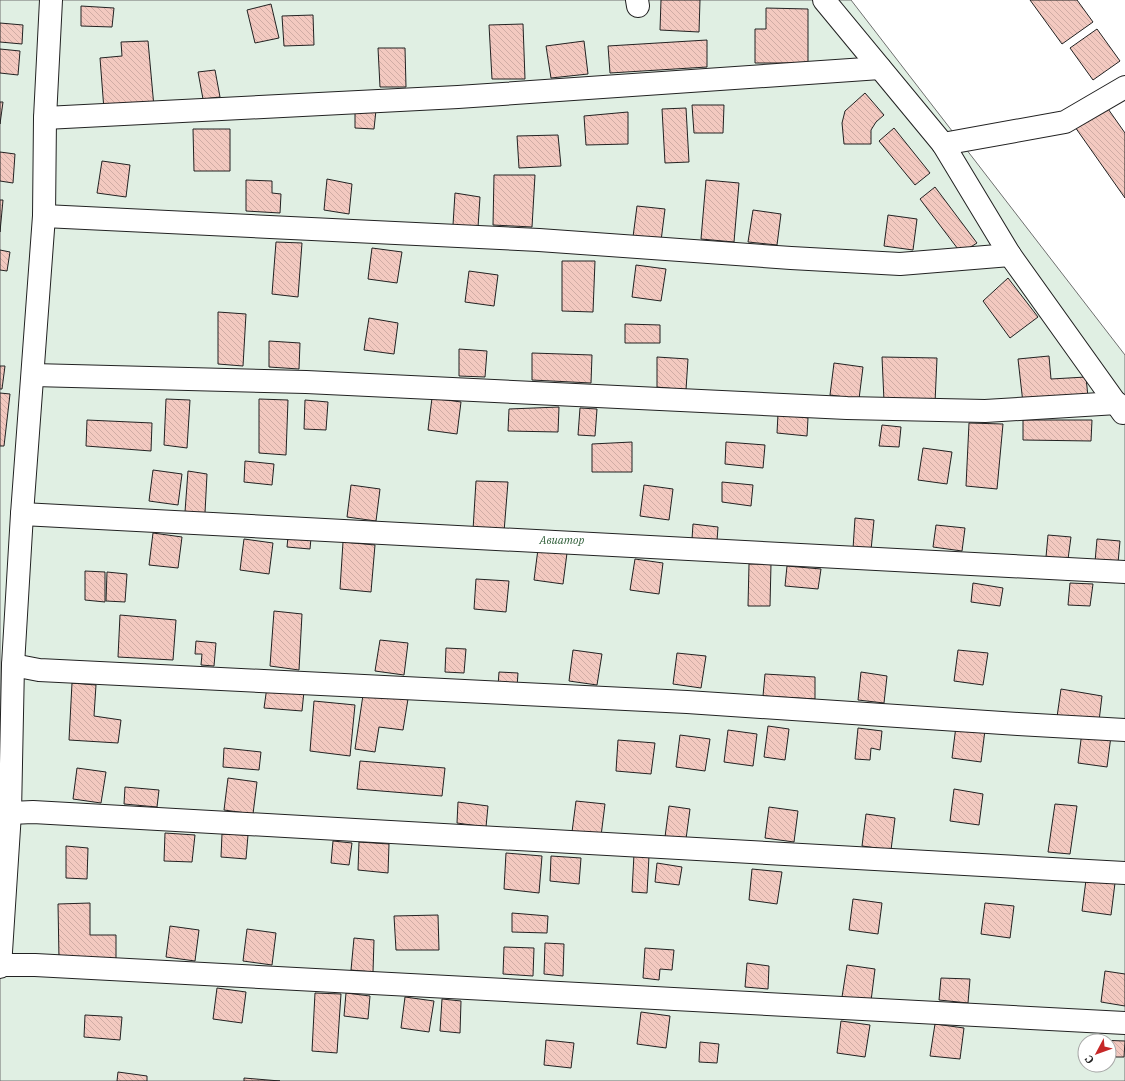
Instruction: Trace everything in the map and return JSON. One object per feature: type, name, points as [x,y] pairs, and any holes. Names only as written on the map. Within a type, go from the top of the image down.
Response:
[{"type":"street","points":[[51,0],[45,118],[44,216],[22,514],[13,665],[10,813],[0,966],[35,965],[1125,1023]]},
{"type":"street","points":[[824,0],[943,144],[1010,256],[1121,409]]},
{"type":"street","points":[[45,118],[458,97],[880,68]]},
{"type":"street","points":[[943,144],[1065,122],[1125,87]]},
{"type":"street","points":[[44,216],[539,240],[783,258],[900,264],[1010,256]]},
{"type":"street","points":[[32,376],[306,382],[847,408],[985,411],[1121,409]]},
{"type":"street","points":[[22,514],[1125,572]]},
{"type":"street","points":[[13,665],[39,670],[687,702],[1125,730]]},
{"type":"street","points":[[10,813],[41,812],[1125,873]]},
{"type":"green space","name":"Авиатор","points":[[0,0],[851,0],[1125,355],[1125,1081],[0,1081]]},
{"type":"building","points":[[661,0],[700,0],[699,32],[660,30]]},
{"type":"building","points":[[1030,0],[1077,0],[1093,22],[1062,44]]},
{"type":"building","points":[[271,4],[279,38],[255,43],[247,10]]},
{"type":"building","points":[[81,6],[114,8],[112,27],[81,26]]},
{"type":"building","points":[[766,8],[808,9],[808,63],[755,63],[755,29],[766,29]]},
{"type":"building","points":[[313,15],[314,45],[284,46],[282,16]]},
{"type":"building","points":[[0,23],[23,25],[22,44],[0,42]]},
{"type":"building","points":[[523,24],[525,79],[492,79],[489,25]]},
{"type":"building","points":[[1097,29],[1120,61],[1093,80],[1070,48]]},
{"type":"building","points":[[707,40],[707,67],[610,73],[608,46]]},
{"type":"building","points":[[148,41],[154,107],[104,110],[100,58],[122,56],[121,42]]},
{"type":"building","points":[[584,41],[588,74],[551,78],[546,46]]},
{"type":"building","points":[[378,48],[405,48],[406,87],[380,87]]},
{"type":"building","points":[[0,49],[20,51],[18,75],[0,73]]},
{"type":"building","points":[[215,70],[220,97],[203,99],[198,72]]},
{"type":"building","points":[[865,93],[884,115],[876,122],[871,130],[871,144],[844,144],[842,123],[845,111]]},
{"type":"building","points":[[0,102],[3,102],[0,124]]},
{"type":"building","points":[[692,105],[724,105],[723,133],[694,133]]},
{"type":"building","points":[[1106,106],[1125,133],[1125,198],[1075,127]]},
{"type":"building","points":[[686,108],[689,162],[665,163],[662,109]]},
{"type":"building","points":[[355,110],[376,110],[374,129],[355,128]]},
{"type":"building","points":[[628,112],[628,144],[586,145],[584,116]]},
{"type":"building","points":[[894,128],[930,173],[915,185],[879,141]]},
{"type":"building","points":[[193,129],[230,129],[230,171],[194,171]]},
{"type":"building","points":[[558,135],[561,166],[519,168],[517,136]]},
{"type":"building","points":[[0,152],[15,154],[13,183],[0,181]]},
{"type":"building","points":[[102,161],[130,165],[126,197],[97,193]]},
{"type":"building","points":[[494,175],[535,175],[532,227],[493,225]]},
{"type":"building","points":[[327,179],[352,184],[349,214],[324,210]]},
{"type":"building","points":[[246,180],[272,181],[272,193],[281,194],[280,213],[246,211]]},
{"type":"building","points":[[706,180],[739,183],[734,242],[701,239]]},
{"type":"building","points":[[935,187],[977,243],[961,253],[920,199]]},
{"type":"building","points":[[455,193],[480,197],[478,227],[453,225]]},
{"type":"building","points":[[0,200],[3,200],[0,232]]},
{"type":"building","points":[[637,206],[665,209],[661,241],[633,237]]},
{"type":"building","points":[[753,210],[781,214],[777,245],[748,242]]},
{"type":"building","points":[[888,215],[917,219],[913,250],[884,246]]},
{"type":"building","points":[[276,242],[302,243],[298,297],[272,294]]},
{"type":"building","points":[[372,248],[402,252],[397,283],[368,279]]},
{"type":"building","points":[[0,250],[10,252],[7,271],[0,270]]},
{"type":"building","points":[[562,261],[595,261],[593,312],[562,311]]},
{"type":"building","points":[[636,265],[666,269],[661,301],[632,297]]},
{"type":"building","points":[[469,271],[498,275],[494,306],[465,302]]},
{"type":"building","points":[[1008,278],[1038,317],[1010,338],[983,301]]},
{"type":"building","points":[[218,312],[246,314],[243,366],[218,364]]},
{"type":"building","points":[[369,318],[398,323],[394,354],[364,350]]},
{"type":"building","points":[[625,324],[660,325],[660,343],[625,343]]},
{"type":"building","points":[[269,341],[300,343],[299,369],[269,367]]},
{"type":"building","points":[[459,349],[487,351],[485,377],[459,376]]},
{"type":"building","points":[[532,353],[592,355],[591,383],[532,380]]},
{"type":"building","points":[[1049,356],[1051,379],[1086,377],[1088,397],[1023,403],[1018,359]]},
{"type":"building","points":[[657,357],[688,359],[686,390],[657,387]]},
{"type":"building","points":[[882,357],[937,358],[935,403],[884,401]]},
{"type":"building","points":[[834,363],[863,367],[859,399],[830,395]]},
{"type":"building","points":[[0,366],[5,366],[2,389],[0,389]]},
{"type":"building","points":[[0,393],[10,394],[4,446],[0,446]]},
{"type":"building","points":[[432,398],[461,402],[457,434],[428,430]]},
{"type":"building","points":[[166,399],[190,400],[187,448],[164,445]]},
{"type":"building","points":[[259,399],[288,400],[286,455],[259,453]]},
{"type":"building","points":[[305,400],[328,402],[326,430],[304,429]]},
{"type":"building","points":[[559,407],[558,432],[508,431],[509,409]]},
{"type":"building","points":[[580,408],[597,409],[595,436],[578,435]]},
{"type":"building","points":[[778,414],[808,418],[807,436],[777,433]]},
{"type":"building","points":[[87,420],[152,423],[151,451],[86,446]]},
{"type":"building","points":[[1023,420],[1092,420],[1091,441],[1023,440]]},
{"type":"building","points":[[969,423],[1003,424],[997,489],[966,486]]},
{"type":"building","points":[[882,425],[901,427],[899,447],[879,446]]},
{"type":"building","points":[[632,442],[632,472],[592,472],[592,444]]},
{"type":"building","points":[[726,442],[765,445],[763,468],[725,464]]},
{"type":"building","points":[[923,448],[952,452],[947,484],[918,480]]},
{"type":"building","points":[[245,461],[274,464],[272,485],[244,482]]},
{"type":"building","points":[[153,470],[182,474],[178,505],[149,501]]},
{"type":"building","points":[[188,471],[207,474],[205,513],[185,512]]},
{"type":"building","points":[[476,481],[508,482],[504,532],[473,530]]},
{"type":"building","points":[[722,482],[753,485],[751,506],[722,502]]},
{"type":"building","points":[[351,485],[380,489],[376,521],[347,517]]},
{"type":"building","points":[[644,485],[673,489],[669,520],[640,516]]},
{"type":"building","points":[[855,518],[874,520],[871,550],[853,549]]},
{"type":"building","points":[[693,524],[718,527],[717,541],[692,539]]},
{"type":"building","points":[[936,525],[965,528],[962,551],[933,547]]},
{"type":"building","points":[[153,533],[182,537],[178,568],[149,565]]},
{"type":"building","points":[[1048,535],[1071,537],[1068,559],[1046,557]]},
{"type":"building","points":[[288,537],[311,538],[310,549],[287,547]]},
{"type":"building","points":[[244,539],[273,543],[269,574],[240,570]]},
{"type":"building","points":[[1097,539],[1120,541],[1118,563],[1095,562]]},
{"type":"building","points":[[343,542],[375,545],[371,592],[340,589]]},
{"type":"building","points":[[538,549],[567,553],[563,584],[534,580]]},
{"type":"building","points":[[635,559],[663,563],[659,594],[630,590]]},
{"type":"building","points":[[749,564],[771,564],[770,606],[748,606]]},
{"type":"building","points":[[787,566],[821,569],[818,589],[785,586]]},
{"type":"building","points":[[85,571],[105,572],[105,602],[85,600]]},
{"type":"building","points":[[107,572],[127,574],[125,602],[106,601]]},
{"type":"building","points":[[476,579],[509,581],[506,612],[474,609]]},
{"type":"building","points":[[973,583],[1003,588],[1000,606],[971,602]]},
{"type":"building","points":[[1070,583],[1093,584],[1090,606],[1068,605]]},
{"type":"building","points":[[274,611],[302,614],[299,670],[270,666]]},
{"type":"building","points":[[120,615],[176,620],[173,660],[118,657]]},
{"type":"building","points":[[380,640],[408,643],[404,675],[375,671]]},
{"type":"building","points":[[196,641],[216,643],[214,666],[201,665],[202,654],[195,654]]},
{"type":"building","points":[[446,648],[466,649],[464,673],[445,672]]},
{"type":"building","points":[[573,650],[602,654],[597,685],[569,681]]},
{"type":"building","points":[[958,650],[988,653],[983,685],[954,681]]},
{"type":"building","points":[[677,653],[706,656],[701,688],[673,684]]},
{"type":"building","points":[[499,672],[518,673],[517,687],[498,686]]},
{"type":"building","points":[[861,672],[887,676],[884,703],[858,700]]},
{"type":"building","points":[[765,674],[815,677],[815,699],[763,696]]},
{"type":"building","points":[[72,683],[96,685],[94,716],[121,720],[118,743],[69,740]]},
{"type":"building","points":[[267,687],[304,691],[302,711],[264,708]]},
{"type":"building","points":[[1061,689],[1102,696],[1099,721],[1057,717]]},
{"type":"building","points":[[363,695],[408,699],[403,730],[379,727],[375,752],[355,749]]},
{"type":"building","points":[[314,701],[355,705],[350,756],[310,751]]},
{"type":"building","points":[[768,726],[789,729],[785,760],[764,757]]},
{"type":"building","points":[[956,726],[985,730],[981,762],[952,758]]},
{"type":"building","points":[[858,728],[882,731],[880,750],[871,748],[870,760],[855,759]]},
{"type":"building","points":[[728,730],[757,734],[753,766],[724,762]]},
{"type":"building","points":[[1082,732],[1111,736],[1107,767],[1078,763]]},
{"type":"building","points":[[680,735],[710,739],[705,771],[676,767]]},
{"type":"building","points":[[618,740],[655,743],[651,774],[616,771]]},
{"type":"building","points":[[224,748],[261,752],[259,770],[223,767]]},
{"type":"building","points":[[360,761],[445,768],[442,796],[357,789]]},
{"type":"building","points":[[77,768],[106,772],[101,803],[73,799]]},
{"type":"building","points":[[228,778],[257,782],[253,814],[224,810]]},
{"type":"building","points":[[125,787],[159,790],[157,807],[124,804]]},
{"type":"building","points":[[954,789],[983,794],[979,825],[950,821]]},
{"type":"building","points":[[576,801],[605,804],[601,836],[572,832]]},
{"type":"building","points":[[458,802],[488,806],[486,827],[457,823]]},
{"type":"building","points":[[1055,804],[1077,806],[1070,854],[1048,852]]},
{"type":"building","points":[[669,806],[690,809],[686,839],[665,837]]},
{"type":"building","points":[[769,807],[798,811],[794,842],[765,838]]},
{"type":"building","points":[[866,814],[895,818],[891,850],[862,846]]},
{"type":"building","points":[[165,833],[195,835],[192,862],[164,861]]},
{"type":"building","points":[[222,834],[248,835],[246,859],[221,857]]},
{"type":"building","points":[[333,841],[352,843],[349,865],[331,863]]},
{"type":"building","points":[[359,842],[389,844],[388,873],[358,870]]},
{"type":"building","points":[[66,846],[88,848],[87,879],[66,878]]},
{"type":"building","points":[[506,853],[542,856],[539,893],[504,889]]},
{"type":"building","points":[[634,854],[649,856],[647,893],[632,892]]},
{"type":"building","points":[[551,856],[581,858],[579,884],[550,881]]},
{"type":"building","points":[[657,863],[682,867],[679,885],[655,882]]},
{"type":"building","points":[[752,869],[782,872],[777,904],[749,900]]},
{"type":"building","points":[[1086,880],[1115,883],[1111,915],[1082,911]]},
{"type":"building","points":[[853,899],[882,903],[878,934],[849,930]]},
{"type":"building","points":[[90,903],[90,935],[116,935],[116,960],[59,959],[58,904]]},
{"type":"building","points":[[985,903],[1014,906],[1010,938],[981,934]]},
{"type":"building","points":[[512,913],[548,916],[547,933],[512,932]]},
{"type":"building","points":[[438,915],[439,950],[396,950],[394,916]]},
{"type":"building","points":[[170,926],[199,930],[195,961],[166,957]]},
{"type":"building","points":[[247,929],[276,933],[272,965],[243,961]]},
{"type":"building","points":[[354,938],[374,940],[373,972],[351,970]]},
{"type":"building","points":[[545,943],[564,944],[563,976],[544,974]]},
{"type":"building","points":[[504,947],[534,948],[533,976],[503,974]]},
{"type":"building","points":[[645,948],[674,950],[672,970],[660,969],[659,980],[643,978]]},
{"type":"building","points":[[747,963],[769,966],[768,989],[745,987]]},
{"type":"building","points":[[847,965],[875,969],[871,1001],[842,997]]},
{"type":"building","points":[[1105,971],[1125,974],[1125,1006],[1101,1002]]},
{"type":"building","points":[[941,978],[970,979],[968,1003],[939,1000]]},
{"type":"building","points":[[217,988],[246,992],[242,1023],[213,1019]]},
{"type":"building","points":[[315,993],[341,994],[337,1053],[312,1051]]},
{"type":"building","points":[[346,993],[370,996],[368,1019],[344,1016]]},
{"type":"building","points":[[405,997],[434,1001],[429,1032],[401,1028]]},
{"type":"building","points":[[442,999],[461,1001],[460,1033],[440,1031]]},
{"type":"building","points":[[641,1012],[670,1016],[666,1048],[637,1044]]},
{"type":"building","points":[[85,1015],[122,1017],[120,1040],[84,1037]]},
{"type":"building","points":[[841,1021],[870,1025],[865,1057],[837,1053]]},
{"type":"building","points":[[935,1024],[964,1028],[960,1059],[930,1056]]},
{"type":"building","points":[[546,1040],[574,1043],[571,1068],[544,1065]]},
{"type":"building","points":[[1117,1041],[1125,1041],[1124,1057],[1117,1057]]},
{"type":"building","points":[[700,1042],[719,1044],[717,1063],[699,1062]]},
{"type":"building","points":[[118,1072],[147,1076],[147,1081],[117,1081]]},
{"type":"building","points":[[244,1078],[280,1081],[244,1081]]}]
